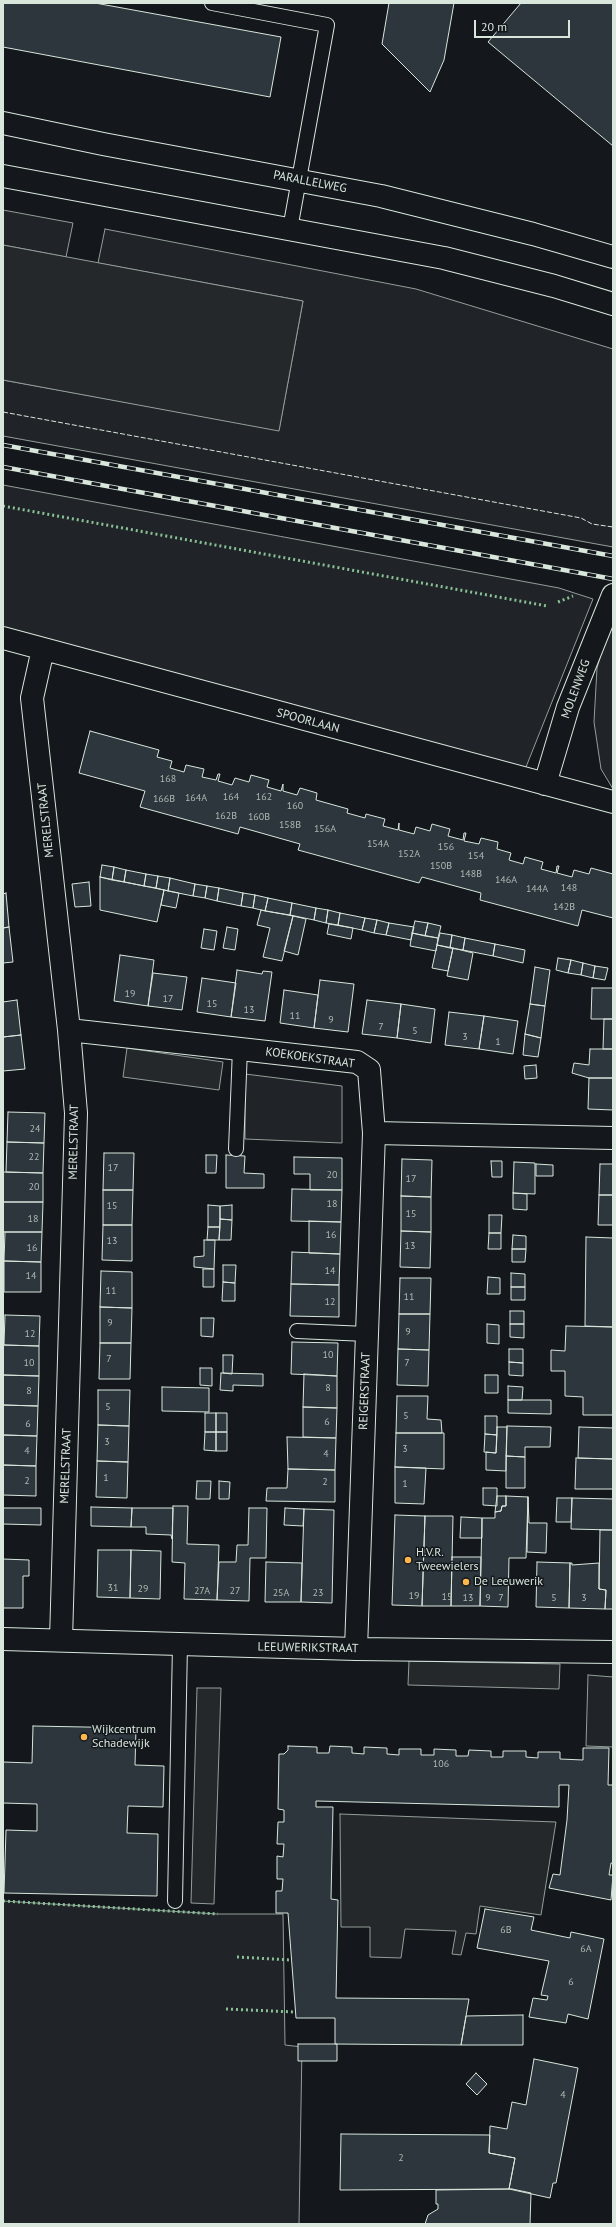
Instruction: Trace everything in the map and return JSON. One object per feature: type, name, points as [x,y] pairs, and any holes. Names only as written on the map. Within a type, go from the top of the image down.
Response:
[{"type":"street","name":"PARALLELWEG","points":[[3,123],[103,144],[381,196],[452,213],[613,258]]},
{"type":"street","points":[[3,176],[444,258],[554,286],[613,304]]},
{"type":"street","name":"MOLENWEG","points":[[545,784],[568,707],[613,596]]},
{"type":"street","name":"SPOORLAAN","points":[[3,638],[613,802]]},
{"type":"street","name":"MERELSTRAAT","points":[[43,649],[32,698],[69,1030],[76,1113],[61,1640]]},
{"type":"street","name":"KOEKOEKSTRAAT","points":[[69,1030],[357,1062],[369,1070],[374,1133]]},
{"type":"street","points":[[374,1133],[613,1138]]},
{"type":"street","name":"REIGERSTRAAT","points":[[356,1649],[374,1133]]},
{"type":"street","name":"LEEUWERIKSTRAAT","points":[[3,1639],[356,1649],[613,1652]]},
{"type":"lane","points":[[212,3],[327,25],[290,229]]},
{"type":"lane","points":[[236,1149],[240,1049]]},
{"type":"lane","points":[[297,1331],[367,1334]]},
{"type":"lane","points":[[175,1901],[180,1644]]},
{"type":"shaded area","points":[[3,210],[73,223],[66,257],[3,245]]},
{"type":"shaded area","points":[[105,229],[416,289],[613,349],[613,547],[3,436],[3,380],[279,430],[303,301],[98,263]]},
{"type":"shaded area","points":[[3,245],[303,301],[279,431],[3,380]]},
{"type":"shaded area","points":[[3,485],[559,588],[593,599],[524,772],[479,762],[3,627]]},
{"type":"shaded area","points":[[612,616],[613,789],[601,769],[594,722],[597,668]]},
{"type":"shaded area","points":[[127,1048],[223,1062],[219,1090],[123,1077]]},
{"type":"shaded area","points":[[245,1074],[342,1086],[342,1143],[245,1139]]},
{"type":"shaded area","points":[[409,1661],[560,1664],[559,1689],[408,1685]]},
{"type":"shaded area","points":[[588,1675],[613,1677],[613,1747],[586,1746]]},
{"type":"shaded area","points":[[197,1688],[221,1688],[214,1904],[191,1903]]},
{"type":"shaded area","points":[[340,1814],[556,1822],[541,1915],[480,1906],[476,1934],[466,1933],[461,1955],[452,1954],[456,1931],[405,1929],[401,1958],[370,1957],[370,1927],[341,1927]]},
{"type":"shaded area","points":[[3,1901],[218,1914],[283,1914],[285,2045],[302,2047],[299,2224],[3,2224]]},
{"type":"building","points":[[3,3],[95,3],[281,37],[270,97],[3,47]]},
{"type":"building","points":[[389,3],[454,3],[444,60],[430,92],[382,44]]},
{"type":"building","points":[[521,3],[613,3],[613,146],[488,42]]},
{"type":"building","points":[[90,731],[159,750],[157,757],[172,761],[170,768],[184,772],[186,765],[204,769],[202,777],[216,780],[218,774],[220,774],[218,781],[232,785],[235,778],[249,782],[251,775],[269,780],[267,787],[281,791],[283,784],[283,791],[297,795],[300,788],[317,793],[316,800],[348,809],[347,813],[365,818],[366,814],[385,819],[383,826],[398,830],[399,823],[399,830],[414,834],[416,827],[430,831],[432,824],[450,829],[448,836],[463,840],[464,833],[466,833],[464,841],[479,844],[481,838],[498,842],[497,849],[511,853],[509,860],[523,864],[525,857],[543,862],[541,869],[556,873],[557,866],[559,866],[557,873],[572,877],[574,870],[589,874],[591,868],[613,874],[613,918],[582,910],[578,926],[480,900],[481,893],[422,877],[419,883],[298,850],[300,844],[240,827],[238,834],[140,807],[145,791],[79,773]]},
{"type":"building","points":[[102,865],[114,867],[112,880],[100,877]]},
{"type":"building","points":[[114,867],[126,870],[124,882],[112,880]]},
{"type":"building","points":[[126,870],[146,874],[144,886],[124,882]]},
{"type":"building","points":[[146,874],[158,876],[156,888],[144,886]]},
{"type":"building","points":[[158,876],[170,878],[168,891],[156,888]]},
{"type":"building","points":[[100,877],[164,890],[157,922],[100,910]]},
{"type":"building","points":[[170,878],[195,884],[193,896],[168,891]]},
{"type":"building","points":[[89,882],[91,906],[75,907],[72,884]]},
{"type":"building","points":[[195,884],[207,886],[205,898],[193,896]]},
{"type":"building","points":[[207,886],[219,888],[217,901],[205,898]]},
{"type":"building","points":[[219,888],[243,893],[241,906],[217,901]]},
{"type":"building","points":[[164,890],[179,893],[176,908],[161,905]]},
{"type":"building","points":[[6,893],[9,927],[3,928],[3,894]]},
{"type":"building","points":[[243,893],[255,895],[253,908],[241,906]]},
{"type":"building","points":[[255,895],[268,898],[265,911],[253,908]]},
{"type":"building","points":[[268,898],[292,903],[290,915],[265,911]]},
{"type":"building","points":[[292,903],[316,908],[314,920],[290,915]]},
{"type":"building","points":[[316,908],[328,910],[326,923],[314,920]]},
{"type":"building","points":[[261,910],[293,916],[282,961],[263,957],[270,928],[257,925]]},
{"type":"building","points":[[328,910],[340,913],[338,925],[326,923]]},
{"type":"building","points":[[340,913],[365,918],[362,930],[338,925]]},
{"type":"building","points":[[293,916],[306,919],[298,955],[284,951]]},
{"type":"building","points":[[365,918],[377,920],[374,933],[362,930]]},
{"type":"building","points":[[377,920],[389,923],[386,935],[374,933]]},
{"type":"building","points":[[415,921],[428,923],[425,936],[412,933]]},
{"type":"building","points":[[389,923],[414,927],[411,940],[386,935]]},
{"type":"building","points":[[428,923],[441,926],[438,938],[425,936]]},
{"type":"building","points":[[329,924],[353,928],[351,939],[327,934]]},
{"type":"building","points":[[9,927],[13,962],[3,963],[3,928]]},
{"type":"building","points":[[227,927],[238,929],[235,950],[223,948]]},
{"type":"building","points":[[204,929],[217,931],[214,950],[201,948]]},
{"type":"building","points":[[412,933],[438,938],[436,951],[410,946]]},
{"type":"building","points":[[440,933],[452,935],[450,948],[437,945]]},
{"type":"building","points":[[452,935],[465,938],[463,950],[450,948]]},
{"type":"building","points":[[465,938],[495,944],[493,956],[463,950]]},
{"type":"building","points":[[495,944],[525,950],[523,963],[493,956]]},
{"type":"building","points":[[437,945],[453,948],[448,971],[432,968]]},
{"type":"building","points":[[453,948],[473,953],[468,980],[447,976]]},
{"type":"building","points":[[120,955],[154,960],[148,1006],[114,1001]]},
{"type":"building","points":[[558,958],[571,960],[568,973],[556,970]]},
{"type":"building","points":[[571,960],[583,963],[581,975],[568,973]]},
{"type":"building","points":[[583,963],[595,966],[593,978],[581,975]]},
{"type":"building","points":[[595,966],[608,968],[605,980],[593,978]]},
{"type":"building","points":[[535,967],[550,970],[545,1006],[530,1004]]},
{"type":"building","points":[[237,970],[262,974],[263,971],[272,972],[265,1021],[231,1017]]},
{"type":"building","points":[[153,973],[187,977],[182,1010],[148,1006]]},
{"type":"building","points":[[202,978],[236,983],[231,1017],[197,1012]]},
{"type":"building","points":[[320,980],[354,984],[348,1032],[314,1028]]},
{"type":"building","points":[[592,988],[613,988],[613,1019],[591,1019]]},
{"type":"building","points":[[284,990],[318,995],[314,1028],[280,1023]]},
{"type":"building","points":[[17,1000],[21,1035],[3,1037],[3,1002]]},
{"type":"building","points":[[367,1000],[401,1004],[397,1038],[362,1034]]},
{"type":"building","points":[[401,1004],[435,1009],[431,1043],[397,1038]]},
{"type":"building","points":[[530,1004],[545,1006],[541,1038],[525,1034]]},
{"type":"building","points":[[449,1012],[484,1016],[479,1049],[445,1045]]},
{"type":"building","points":[[484,1016],[518,1021],[513,1054],[479,1049]]},
{"type":"building","points":[[604,1019],[613,1019],[613,1049],[603,1049]]},
{"type":"building","points":[[525,1034],[541,1038],[538,1057],[523,1055]]},
{"type":"building","points":[[21,1035],[25,1069],[3,1071],[3,1037]]},
{"type":"building","points":[[590,1049],[613,1049],[613,1078],[589,1078],[572,1073],[574,1063],[589,1065]]},
{"type":"building","points":[[536,1065],[537,1078],[525,1079],[524,1066]]},
{"type":"building","points":[[589,1078],[613,1078],[613,1110],[588,1109]]},
{"type":"building","points":[[8,1112],[45,1113],[44,1143],[7,1142]]},
{"type":"building","points":[[7,1142],[44,1143],[43,1173],[6,1172]]},
{"type":"building","points":[[104,1153],[134,1153],[133,1190],[103,1190]]},
{"type":"building","points":[[206,1155],[217,1155],[216,1173],[206,1173]]},
{"type":"building","points":[[226,1155],[245,1156],[244,1173],[264,1174],[264,1188],[226,1188]]},
{"type":"building","points":[[294,1157],[342,1158],[342,1190],[310,1190],[310,1174],[294,1174]]},
{"type":"building","points":[[402,1159],[432,1160],[431,1197],[401,1196]]},
{"type":"building","points":[[491,1161],[502,1161],[502,1177],[492,1177]]},
{"type":"building","points":[[514,1162],[535,1163],[535,1194],[513,1193]]},
{"type":"building","points":[[536,1164],[553,1165],[553,1176],[536,1176]]},
{"type":"building","points":[[600,1164],[613,1164],[613,1195],[599,1195]]},
{"type":"building","points":[[3,1172],[43,1173],[43,1202],[3,1202]]},
{"type":"building","points":[[292,1189],[342,1190],[341,1222],[291,1221]]},
{"type":"building","points":[[103,1190],[133,1190],[132,1225],[103,1225]]},
{"type":"building","points":[[513,1193],[527,1194],[527,1210],[513,1209]]},
{"type":"building","points":[[599,1195],[613,1195],[613,1225],[598,1225]]},
{"type":"building","points":[[401,1196],[431,1197],[431,1232],[401,1231]]},
{"type":"building","points":[[3,1202],[43,1202],[42,1232],[3,1232]]},
{"type":"building","points":[[208,1205],[220,1206],[220,1227],[208,1227]]},
{"type":"building","points":[[232,1205],[232,1220],[220,1219],[220,1206]]},
{"type":"building","points":[[489,1215],[502,1215],[501,1233],[489,1233]]},
{"type":"building","points":[[220,1219],[232,1220],[231,1240],[219,1240]]},
{"type":"building","points":[[309,1221],[341,1222],[340,1254],[309,1253]]},
{"type":"building","points":[[103,1225],[132,1225],[132,1261],[102,1260]]},
{"type":"building","points":[[208,1227],[220,1227],[219,1240],[207,1240]]},
{"type":"building","points":[[401,1231],[431,1232],[430,1268],[400,1267]]},
{"type":"building","points":[[5,1232],[42,1232],[41,1262],[4,1261]]},
{"type":"building","points":[[489,1233],[501,1233],[501,1249],[488,1249]]},
{"type":"building","points":[[513,1235],[526,1236],[526,1249],[512,1249]]},
{"type":"building","points":[[586,1237],[613,1238],[613,1327],[585,1326]]},
{"type":"building","points":[[204,1240],[215,1240],[214,1269],[194,1267],[194,1257],[204,1256]]},
{"type":"building","points":[[512,1249],[526,1249],[525,1262],[512,1262]]},
{"type":"building","points":[[292,1252],[340,1254],[339,1285],[291,1284]]},
{"type":"building","points":[[4,1261],[41,1262],[41,1292],[4,1292]]},
{"type":"building","points":[[223,1265],[236,1265],[235,1283],[223,1282]]},
{"type":"building","points":[[203,1269],[214,1269],[214,1287],[203,1287]]},
{"type":"building","points":[[101,1271],[132,1272],[132,1308],[100,1307]]},
{"type":"building","points":[[511,1273],[525,1274],[525,1287],[511,1287]]},
{"type":"building","points":[[488,1277],[500,1278],[500,1294],[487,1294]]},
{"type":"building","points":[[400,1278],[431,1278],[430,1314],[399,1314]]},
{"type":"building","points":[[223,1282],[235,1283],[235,1301],[222,1301]]},
{"type":"building","points":[[291,1284],[339,1285],[339,1317],[290,1316]]},
{"type":"building","points":[[511,1287],[525,1287],[525,1300],[511,1300]]},
{"type":"building","points":[[100,1307],[132,1308],[131,1343],[100,1343]]},
{"type":"building","points":[[510,1311],[524,1311],[524,1324],[510,1324]]},
{"type":"building","points":[[399,1314],[430,1314],[429,1350],[398,1349]]},
{"type":"building","points":[[5,1315],[40,1316],[39,1346],[4,1345]]},
{"type":"building","points":[[201,1318],[214,1318],[213,1337],[201,1336]]},
{"type":"building","points":[[487,1324],[499,1325],[499,1344],[487,1343]]},
{"type":"building","points":[[510,1324],[524,1324],[524,1338],[510,1337]]},
{"type":"building","points":[[566,1326],[613,1327],[613,1415],[583,1415],[583,1397],[565,1396],[565,1371],[551,1371],[551,1350],[565,1351]]},
{"type":"building","points":[[292,1342],[338,1343],[337,1376],[291,1374]]},
{"type":"building","points":[[100,1343],[131,1343],[130,1379],[99,1379]]},
{"type":"building","points":[[3,1345],[39,1346],[39,1376],[3,1375]]},
{"type":"building","points":[[398,1349],[429,1350],[428,1386],[397,1385]]},
{"type":"building","points":[[509,1349],[523,1349],[523,1363],[509,1362]]},
{"type":"building","points":[[223,1355],[233,1355],[232,1374],[223,1373]]},
{"type":"building","points":[[509,1362],[523,1363],[523,1376],[509,1375]]},
{"type":"building","points":[[200,1368],[212,1368],[212,1386],[200,1385]]},
{"type":"building","points":[[221,1373],[263,1374],[263,1386],[233,1385],[233,1391],[220,1390]]},
{"type":"building","points":[[304,1374],[337,1376],[337,1408],[303,1407]]},
{"type":"building","points":[[3,1375],[39,1376],[38,1406],[3,1405]]},
{"type":"building","points":[[485,1375],[498,1375],[498,1393],[485,1393]]},
{"type":"building","points":[[508,1386],[523,1387],[522,1400],[508,1400]]},
{"type":"building","points":[[162,1387],[209,1388],[209,1412],[162,1411]]},
{"type":"building","points":[[98,1390],[130,1390],[129,1426],[98,1425]]},
{"type":"building","points":[[397,1396],[428,1396],[427,1419],[441,1420],[442,1433],[396,1433]]},
{"type":"building","points":[[508,1400],[551,1400],[551,1414],[508,1413]]},
{"type":"building","points":[[3,1405],[38,1406],[37,1436],[3,1435]]},
{"type":"building","points":[[303,1407],[337,1408],[336,1438],[303,1437]]},
{"type":"building","points":[[205,1413],[216,1413],[216,1432],[205,1432]]},
{"type":"building","points":[[216,1413],[227,1413],[227,1432],[216,1432]]},
{"type":"building","points":[[485,1416],[497,1416],[497,1435],[485,1434]]},
{"type":"building","points":[[98,1425],[129,1426],[128,1462],[97,1461]]},
{"type":"building","points":[[507,1426],[551,1427],[550,1447],[525,1447],[525,1457],[506,1456]]},
{"type":"building","points":[[497,1427],[507,1427],[506,1471],[486,1470],[486,1452],[496,1453]]},
{"type":"building","points":[[579,1427],[613,1428],[613,1459],[578,1458]]},
{"type":"building","points":[[205,1432],[216,1432],[216,1451],[204,1450]]},
{"type":"building","points":[[216,1432],[227,1432],[227,1451],[216,1451]]},
{"type":"building","points":[[396,1433],[444,1433],[444,1469],[395,1467]]},
{"type":"building","points":[[485,1434],[497,1435],[496,1453],[484,1452]]},
{"type":"building","points":[[3,1435],[37,1436],[36,1466],[3,1465]]},
{"type":"building","points":[[287,1437],[336,1438],[335,1470],[288,1469]]},
{"type":"building","points":[[506,1456],[525,1457],[525,1488],[506,1488]]},
{"type":"building","points":[[576,1458],[613,1459],[613,1489],[575,1489]]},
{"type":"building","points":[[97,1461],[128,1462],[127,1498],[96,1497]]},
{"type":"building","points":[[3,1465],[36,1466],[36,1496],[3,1495]]},
{"type":"building","points":[[395,1467],[426,1468],[424,1504],[395,1503]]},
{"type":"building","points":[[288,1469],[335,1470],[335,1502],[266,1501],[267,1488],[287,1488]]},
{"type":"building","points":[[197,1481],[211,1481],[210,1499],[196,1499]]},
{"type":"building","points":[[219,1481],[230,1482],[229,1499],[219,1499]]},
{"type":"building","points":[[483,1488],[497,1488],[497,1506],[483,1505]]},
{"type":"building","points":[[497,1496],[506,1496],[506,1506],[502,1506],[501,1511],[495,1512]]},
{"type":"building","points":[[506,1496],[528,1497],[526,1558],[509,1558],[508,1607],[480,1606],[482,1518],[495,1518],[495,1512],[501,1511],[502,1506],[506,1506]]},
{"type":"building","points":[[528,1497],[529,1523],[547,1523],[546,1553],[527,1552]]},
{"type":"building","points":[[557,1498],[572,1498],[571,1522],[556,1522]]},
{"type":"building","points":[[572,1498],[613,1499],[613,1530],[571,1529]]},
{"type":"building","points":[[173,1506],[188,1506],[187,1544],[219,1545],[217,1600],[184,1599],[185,1563],[172,1562]]},
{"type":"building","points":[[91,1507],[132,1508],[131,1527],[91,1526]]},
{"type":"building","points":[[3,1508],[41,1508],[41,1525],[3,1524]]},
{"type":"building","points":[[132,1508],[173,1508],[172,1539],[171,1535],[146,1534],[146,1527],[131,1527]]},
{"type":"building","points":[[249,1508],[267,1508],[266,1558],[250,1558],[249,1601],[217,1600],[219,1562],[236,1562],[237,1545],[248,1545]]},
{"type":"building","points":[[285,1508],[304,1509],[303,1526],[284,1525]]},
{"type":"building","points":[[304,1509],[334,1510],[332,1603],[301,1602]]},
{"type":"building","name":"H.V.R. Tweewielers","points":[[395,1515],[425,1516],[422,1606],[392,1605]]},
{"type":"building","points":[[425,1516],[453,1516],[451,1606],[422,1606]]},
{"type":"building","points":[[461,1517],[482,1518],[482,1538],[460,1538]]},
{"type":"building","points":[[600,1530],[613,1530],[613,1609],[605,1609],[606,1590],[599,1589]]},
{"type":"building","points":[[98,1550],[131,1550],[130,1598],[97,1597]]},
{"type":"building","points":[[131,1550],[161,1551],[160,1599],[130,1598]]},
{"type":"building","name":"De Leeuwerik","points":[[452,1557],[481,1557],[480,1606],[451,1606]]},
{"type":"building","points":[[3,1559],[29,1560],[29,1576],[23,1576],[23,1608],[3,1608]]},
{"type":"building","points":[[266,1562],[302,1563],[301,1602],[265,1602]]},
{"type":"building","points":[[537,1562],[570,1563],[569,1608],[536,1607]]},
{"type":"building","points":[[570,1563],[572,1563],[572,1565],[599,1563],[599,1589],[606,1590],[605,1609],[569,1608]]},
{"type":"building","points":[[33,1726],[136,1728],[135,1765],[164,1766],[163,1807],[128,1806],[127,1833],[158,1834],[157,1896],[4,1893],[6,1830],[37,1831],[37,1804],[3,1803],[3,1762],[32,1763]]},
{"type":"building","points":[[288,1746],[317,1747],[317,1753],[329,1753],[330,1746],[352,1747],[352,1753],[364,1754],[364,1747],[387,1748],[387,1754],[399,1755],[399,1749],[421,1749],[421,1755],[434,1755],[434,1749],[456,1750],[456,1756],[468,1756],[469,1750],[491,1751],[491,1757],[503,1757],[503,1751],[526,1751],[526,1757],[538,1758],[538,1752],[560,1752],[560,1759],[583,1760],[583,1748],[609,1748],[608,1785],[613,1785],[613,1863],[611,1863],[609,1875],[613,1875],[611,1900],[549,1888],[553,1874],[560,1875],[567,1820],[569,1785],[559,1785],[559,1807],[316,1801],[316,1807],[333,1807],[331,1899],[338,1900],[336,1998],[469,1999],[461,2045],[335,2044],[335,2018],[296,2018],[288,1913],[276,1913],[276,1891],[282,1891],[283,1879],[277,1879],[277,1856],[283,1857],[284,1844],[277,1844],[278,1822],[284,1822],[284,1810],[278,1809],[279,1754],[284,1754],[288,1750]]},
{"type":"building","points":[[485,1909],[534,1917],[531,1930],[570,1938],[571,1932],[604,1939],[588,2019],[568,2014],[566,2023],[529,2017],[533,1998],[547,2000],[548,1996],[541,1995],[549,1961],[477,1948]]},
{"type":"building","points":[[523,2015],[523,2045],[461,2045],[466,2016]]},
{"type":"building","points":[[298,2044],[337,2044],[337,2061],[298,2061]]},
{"type":"building","points":[[534,2059],[578,2068],[556,2183],[553,2183],[550,2198],[509,2189],[515,2158],[489,2153],[490,2126],[507,2129],[512,2102],[526,2105]]},
{"type":"building","points":[[476,2073],[487,2084],[477,2095],[466,2084]]},
{"type":"building","points":[[341,2134],[490,2135],[489,2153],[515,2158],[509,2189],[340,2190]]},
{"type":"building","points":[[512,2189],[531,2193],[530,2224],[425,2224],[428,2215],[438,2209],[438,2204],[436,2204],[436,2190]]},
{"type":"railway","points":[[3,445],[613,556]]},
{"type":"railway","points":[[3,467],[613,579]]},
{"type":"hedge","points":[[3,506],[547,606]]},
{"type":"hedge","points":[[558,602],[573,596]]},
{"type":"hedge","points":[[3,1901],[218,1914]]},
{"type":"hedge","points":[[237,1957],[291,1960]]},
{"type":"hedge","points":[[226,2009],[295,2012]]},
{"type":"fence","points":[[3,412],[581,518],[592,524],[613,527]]},
{"type":"place","name":"H.V.R. Tweewielers","points":[[408,1560]]},
{"type":"place","name":"De Leeuwerik","points":[[466,1582]]},
{"type":"place","name":"Wijkcentrum Schadewijk","points":[[84,1737]]}]
